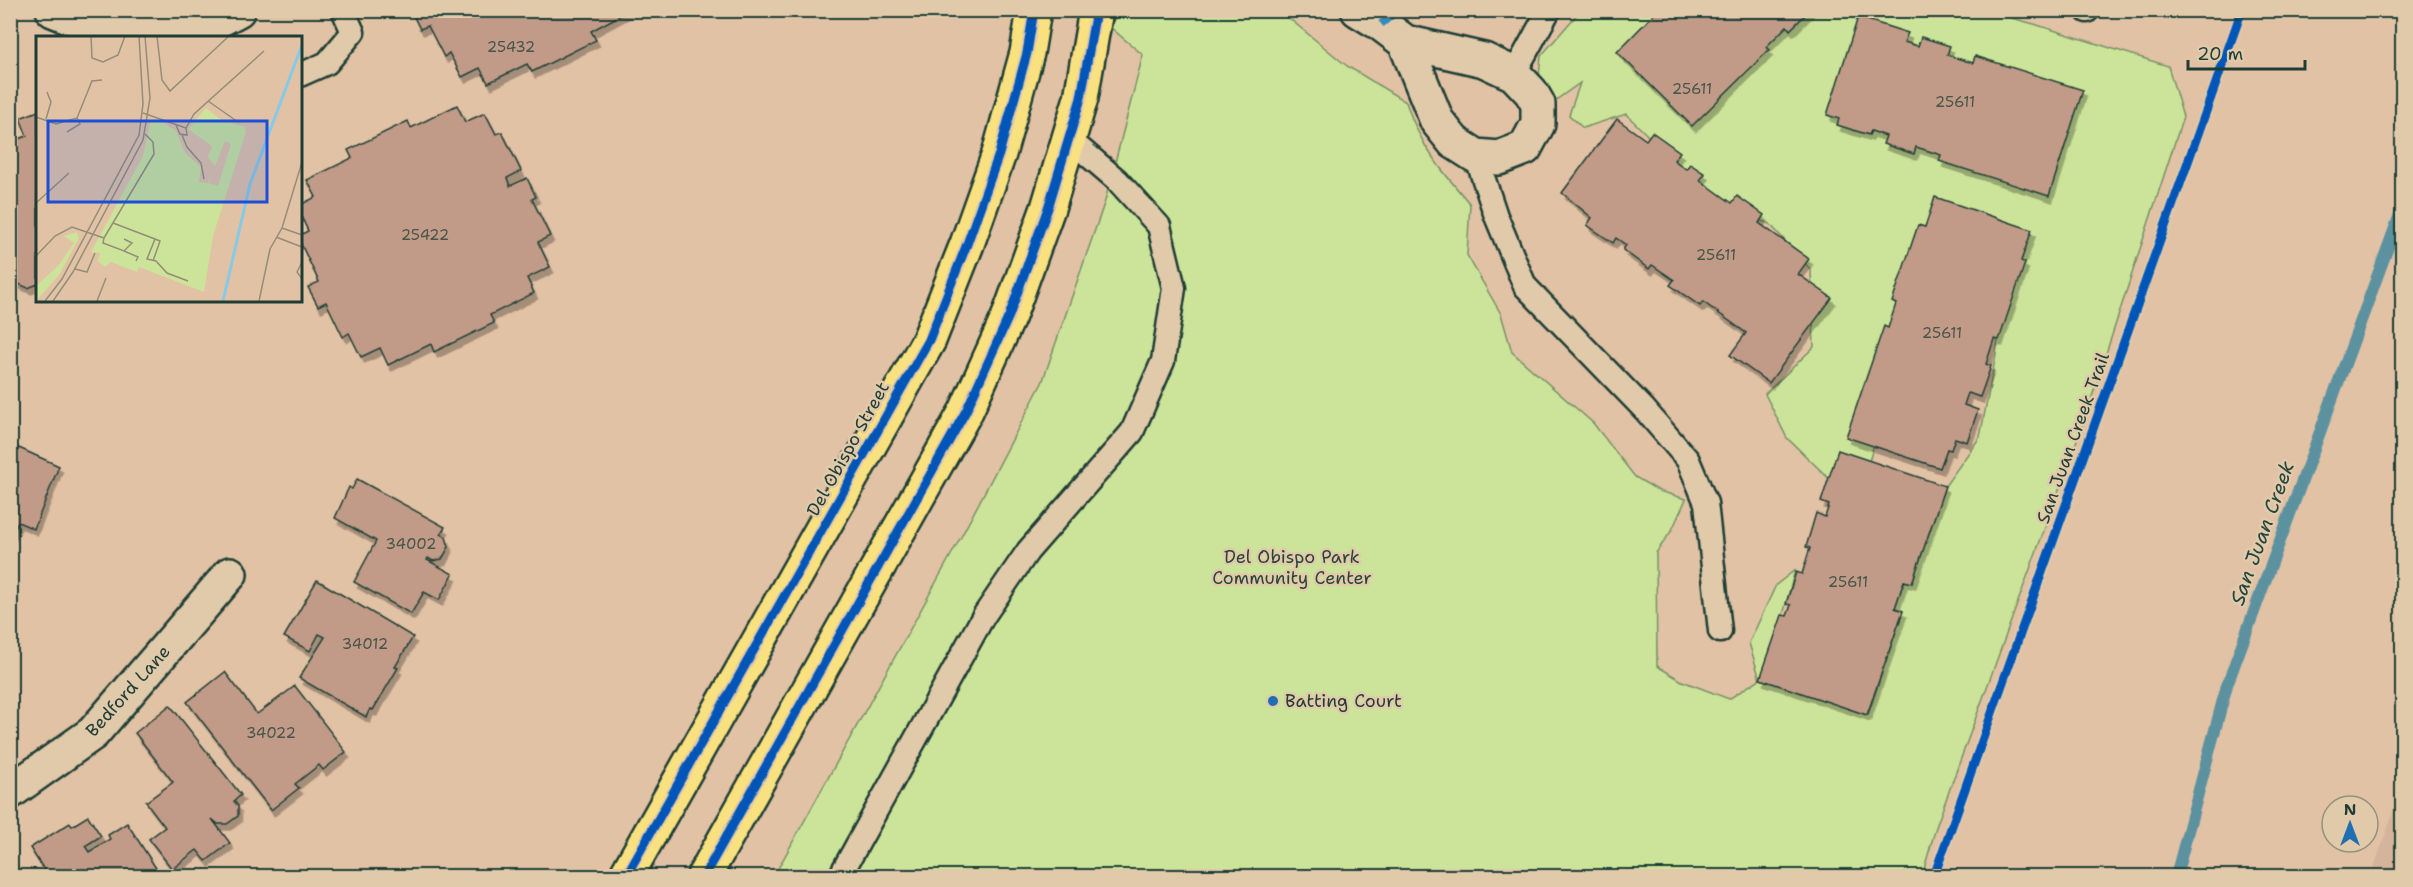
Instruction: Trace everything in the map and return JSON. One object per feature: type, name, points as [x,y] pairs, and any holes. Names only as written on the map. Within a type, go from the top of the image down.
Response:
[{"type":"main road","name":"Del Obispo Street","points":[[626,876],[929,340],[999,154],[1027,53],[1034,10]]},
{"type":"main road","points":[[704,876],[966,411],[1009,316],[1048,208],[1081,98],[1096,10]]},
{"type":"street","points":[[53,10],[93,26],[208,26],[238,10]]},
{"type":"street","points":[[1358,10],[1382,24],[1405,42],[1484,60],[1514,74],[1531,92],[1538,104],[1538,124],[1525,148],[1499,158],[1476,156],[1454,142],[1437,122],[1405,42]]},
{"type":"street","name":"Bedford Lane","points":[[10,792],[93,733],[230,574]]},
{"type":"lane","points":[[302,74],[327,63],[353,32],[342,10]]},
{"type":"lane","points":[[1514,74],[1549,10]]},
{"type":"lane","points":[[840,876],[983,617],[1028,551],[1132,432],[1163,361],[1174,288],[1159,226],[1117,180],[1069,139]]},
{"type":"lane","points":[[1476,156],[1496,216],[1525,286],[1645,410],[1688,460],[1706,503],[1720,631]]},
{"type":"shaded area","points":[[2402,787],[2402,876],[2371,876]]},
{"type":"green space","name":"Del Obispo Park Community Center","points":[[1981,10],[2168,66],[2183,117],[2086,415],[1936,827],[1922,876],[774,876],[961,537],[1042,383],[1105,201],[1143,55],[1110,27],[1119,11],[1280,11],[1347,66],[1406,102],[1425,145],[1470,204],[1467,255],[1501,314],[1512,352],[1593,423],[1635,477],[1659,491],[1686,499],[1672,530],[1656,553],[1657,666],[1682,681],[1729,699],[1760,679],[1749,643],[1776,585],[1795,570],[1767,675],[1778,685],[1868,715],[1903,611],[1895,608],[1904,581],[1912,583],[1945,486],[1980,437],[1996,355],[2010,244],[1886,404],[1860,492],[1842,491],[1787,438],[1765,394],[1814,347],[1811,270],[1769,223],[1726,213],[1626,114],[1583,128],[1569,115],[1580,83],[1553,102],[1538,88],[1541,56],[1580,11]]},
{"type":"building","points":[[630,10],[591,31],[596,40],[532,72],[527,64],[488,83],[480,68],[462,77],[449,53],[444,57],[428,26],[420,29],[411,11]]},
{"type":"building","points":[[1658,10],[1664,13],[1666,10],[1810,10],[1790,30],[1787,26],[1766,47],[1769,50],[1692,126],[1617,52]]},
{"type":"building","points":[[1858,17],[1908,33],[1904,42],[1918,46],[1921,37],[1950,46],[1947,55],[1973,63],[1975,56],[2083,90],[2049,196],[1939,161],[1941,155],[1916,147],[1914,154],[1883,144],[1886,136],[1871,131],[1869,135],[1837,125],[1839,119],[1827,115]]},
{"type":"building","points":[[457,105],[465,122],[485,113],[496,134],[502,132],[521,171],[507,178],[510,186],[527,178],[536,197],[532,199],[550,236],[538,242],[550,267],[527,278],[534,293],[490,315],[494,323],[434,352],[431,344],[388,365],[380,348],[361,357],[349,333],[343,337],[326,302],[318,306],[308,287],[319,282],[302,246],[302,234],[308,231],[302,218],[302,204],[316,197],[307,180],[352,158],[348,150],[408,121],[411,128]]},
{"type":"building","points":[[36,112],[36,285],[28,288],[10,278],[10,142],[27,136],[20,118]]},
{"type":"building","points":[[1617,119],[1646,140],[1652,132],[1680,152],[1674,160],[1686,169],[1690,164],[1705,174],[1700,180],[1732,203],[1737,196],[1764,215],[1759,223],[1809,259],[1798,274],[1832,298],[1769,383],[1730,355],[1746,333],[1703,302],[1700,306],[1670,285],[1674,280],[1652,265],[1649,269],[1623,250],[1626,245],[1616,238],[1613,243],[1587,225],[1592,218],[1562,193]]},
{"type":"building","points":[[1935,197],[2032,230],[2021,261],[2025,263],[1999,340],[1994,339],[1986,364],[1991,366],[1980,397],[1968,393],[1964,405],[1978,410],[1967,442],[1955,438],[1951,450],[1947,449],[1940,468],[1846,437],[1884,326],[1888,328],[1896,304],[1892,302],[1918,225],[1925,227]]},
{"type":"building","points":[[10,444],[59,466],[34,529],[18,522],[10,539]]},
{"type":"building","points":[[1838,450],[1945,486],[1912,583],[1904,581],[1895,608],[1903,611],[1867,715],[1760,679],[1782,615],[1787,616],[1791,605],[1786,604],[1796,572],[1802,574],[1810,548],[1806,547],[1816,513],[1825,517],[1829,505],[1821,502]]},
{"type":"building","points":[[357,479],[445,527],[441,534],[446,537],[449,547],[442,559],[433,561],[428,558],[427,560],[453,574],[439,600],[424,592],[411,614],[354,582],[376,541],[335,518],[349,487],[352,489]]},
{"type":"building","points":[[317,580],[413,637],[395,667],[398,668],[373,710],[370,709],[366,717],[299,678],[325,637],[319,634],[310,651],[284,637]]},
{"type":"building","points":[[225,672],[257,714],[295,686],[346,752],[323,770],[319,765],[295,784],[299,788],[271,810],[187,702]]},
{"type":"building","points":[[170,705],[241,795],[234,801],[238,806],[238,816],[227,824],[218,824],[212,819],[230,843],[206,861],[197,850],[172,869],[149,839],[165,827],[146,802],[173,782],[135,733]]},
{"type":"building","points":[[88,816],[101,836],[85,846],[89,852],[110,839],[108,835],[127,823],[161,876],[48,876],[30,848],[70,823],[72,826]]},
{"type":"waterway","name":"San Juan Creek","points":[[2176,876],[2227,685],[2402,209]]},
{"type":"marked path","points":[[1381,24],[1398,10]]},
{"type":"cycle path","points":[[626,876],[929,340],[999,154],[1027,53],[1034,10]]},
{"type":"cycle path","points":[[704,876],[966,411],[1009,316],[1048,208],[1081,98],[1096,10]]},
{"type":"cycle path","name":"San Juan Creek Trail","points":[[1934,876],[2242,10]]},
{"type":"place","name":"Batting Court","points":[[1273,701]]}]
